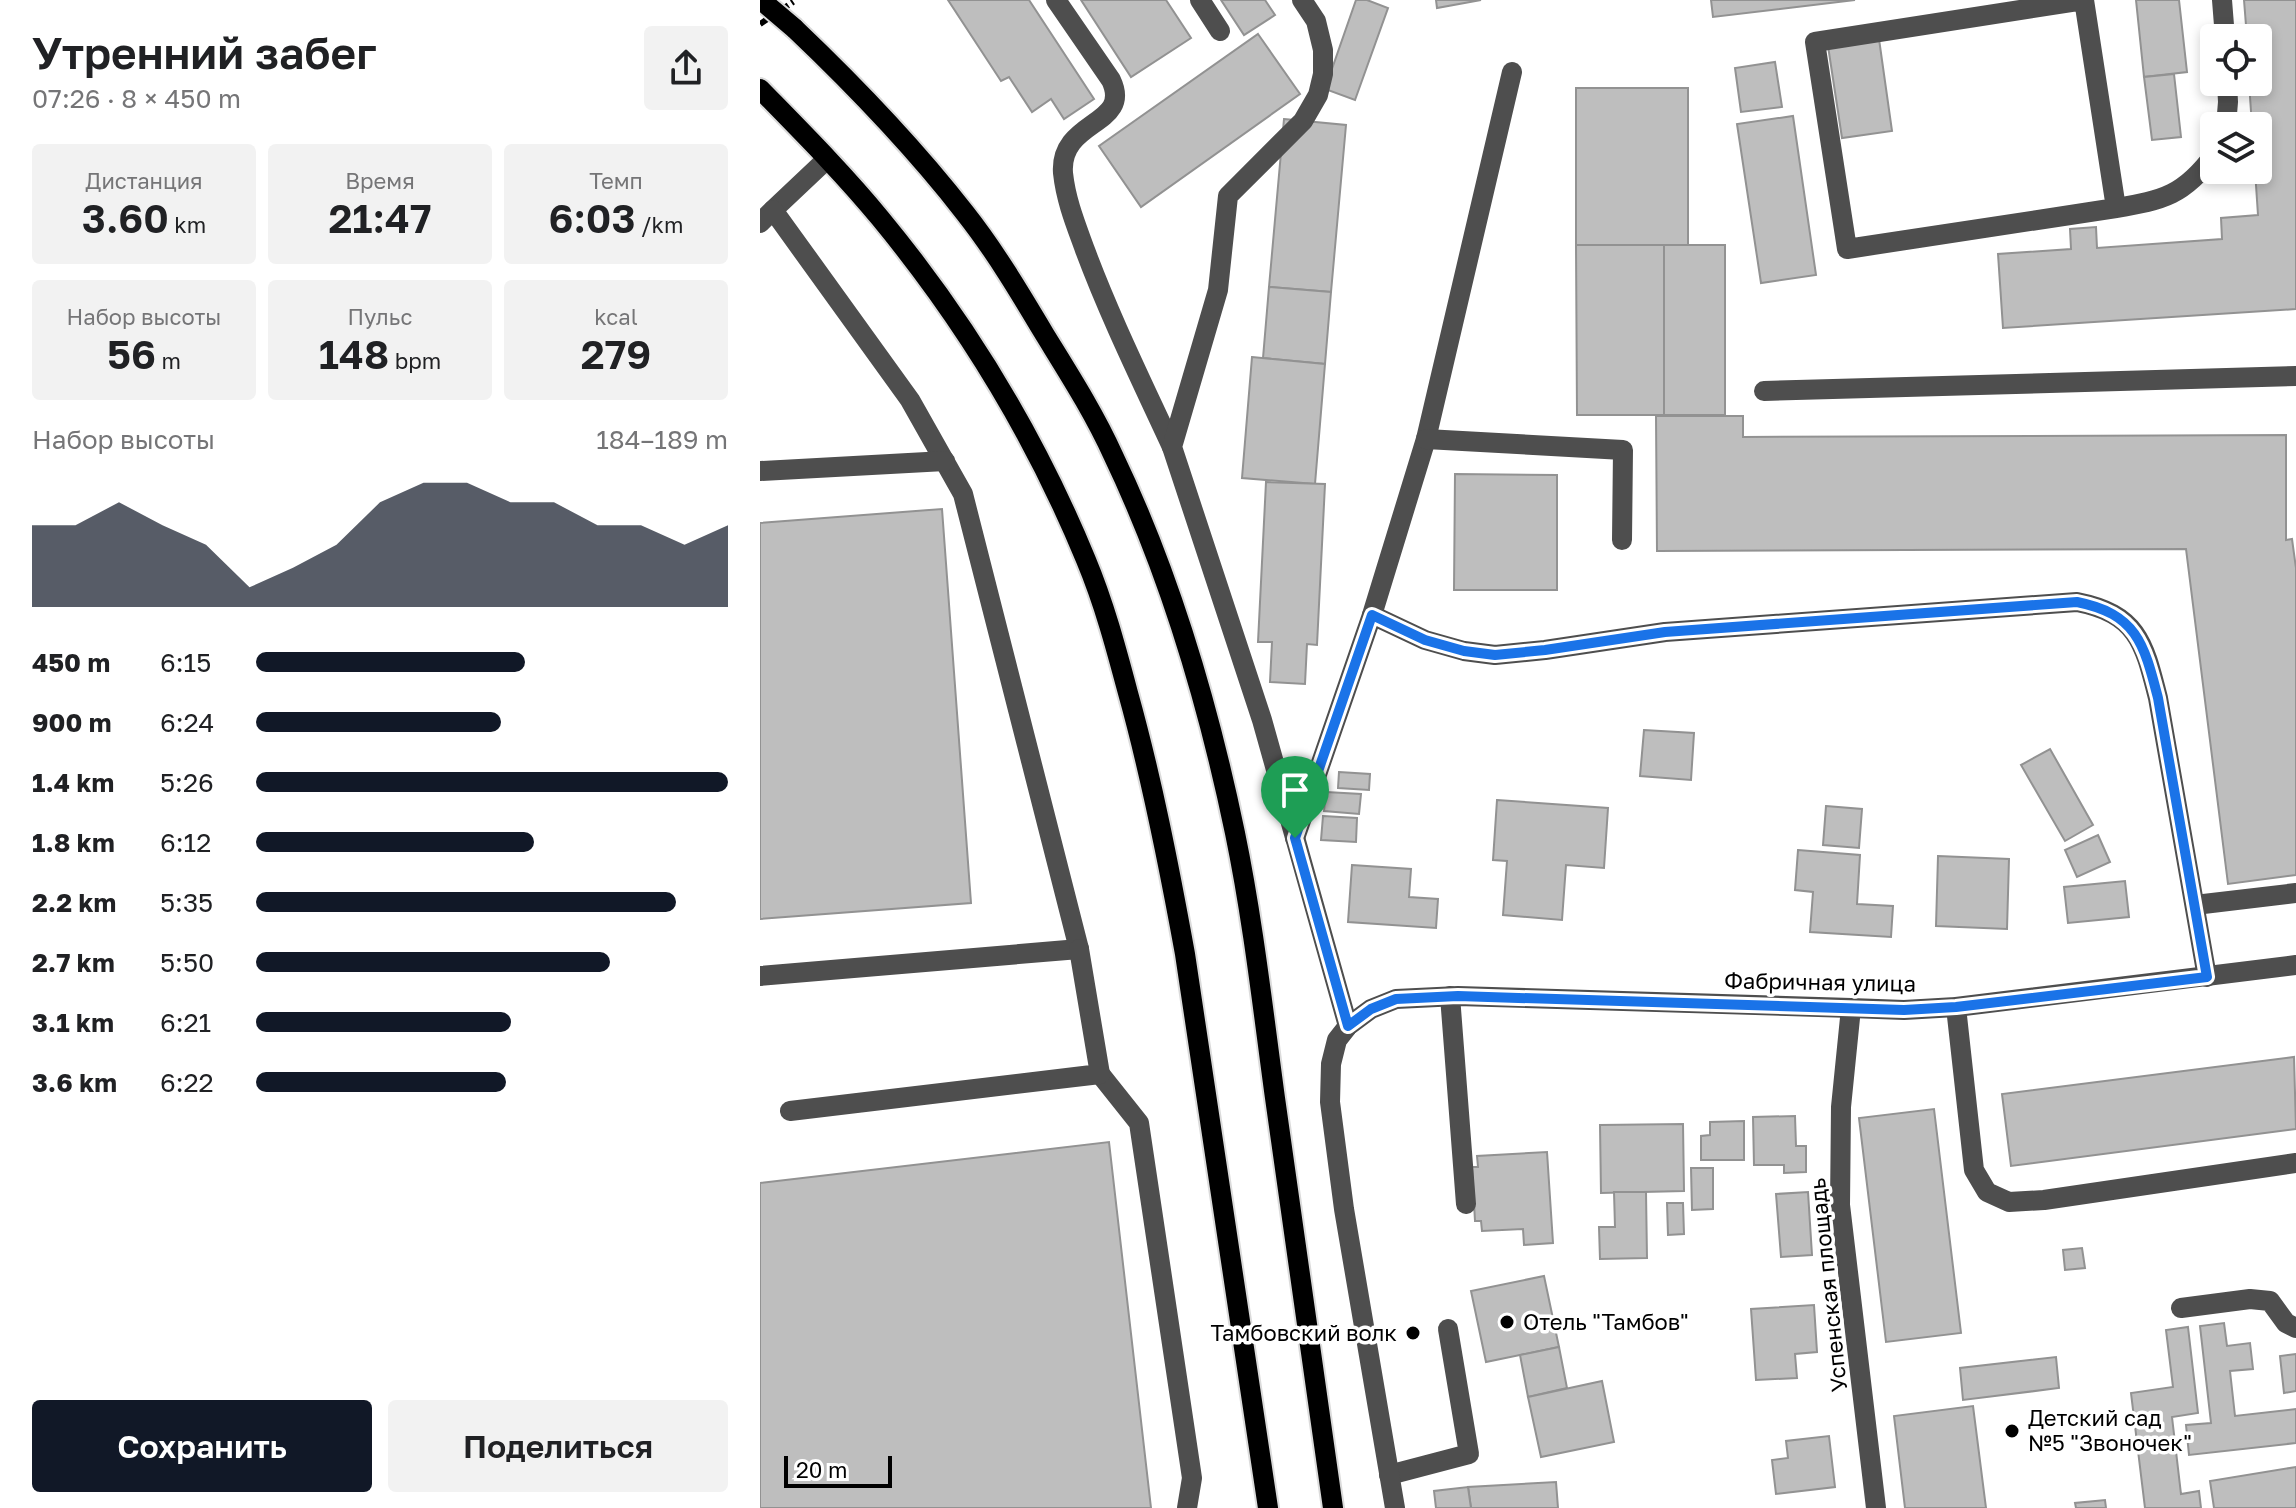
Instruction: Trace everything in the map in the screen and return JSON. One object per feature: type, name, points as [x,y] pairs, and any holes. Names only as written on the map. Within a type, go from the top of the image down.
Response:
[{"type":"main road","points":[[761,0],[852,84],[904,139],[965,212],[1001,263],[1073,379],[1113,454],[1147,533],[1182,628],[1211,729],[1236,836],[1333,1508]]},
{"type":"main road","points":[[774,0],[794,28]]},
{"type":"main road","points":[[760,89],[880,217],[941,298],[999,384],[1054,488],[1087,562],[1114,639],[1151,775],[1169,865],[1268,1508]]},
{"type":"street","points":[[1056,0],[1111,80],[1116,98],[1112,108],[1073,139],[1065,152],[1063,170],[1067,200],[1098,286],[1172,447],[1262,720],[1348,1026],[1337,1040],[1331,1064],[1330,1102],[1344,1209],[1395,1508]]},
{"type":"street","points":[[1200,0],[1220,31]]},
{"type":"street","points":[[1172,447],[1218,290],[1228,196],[1303,121],[1318,95],[1323,74],[1323,50],[1316,21],[1302,0]]},
{"type":"street","points":[[2116,208],[2084,0],[1815,42],[1847,249],[2116,208],[2155,201],[2179,191],[2200,174]]},
{"type":"street","points":[[2222,0],[2224,24]]},
{"type":"street","points":[[1295,838],[1372,615],[1426,439],[1512,72]]},
{"type":"street","points":[[827,159],[767,216],[910,400],[963,494],[1079,949],[1100,1074],[1139,1123],[1192,1478],[1187,1508]]},
{"type":"street","points":[[1764,391],[2296,376]]},
{"type":"street","points":[[1426,439],[1623,450],[1622,540]]},
{"type":"street","points":[[760,471],[945,461]]},
{"type":"street","points":[[1372,615],[1425,640],[1464,651],[1495,655],[1665,632],[2077,602],[2099,606],[2120,617],[2138,638],[2148,659],[2158,698],[2207,977]]},
{"type":"street","points":[[2195,905],[2296,893]]},
{"type":"street","points":[[760,976],[1079,949]]},
{"type":"street","name":"Фабричная улица","points":[[1348,1026],[1371,1009],[1396,999],[1450,996],[1904,1010],[1956,1007],[2296,965]]},
{"type":"street","points":[[1450,996],[1466,1204]]},
{"type":"street","points":[[1956,1007],[1974,1170],[1987,1192],[2009,1202],[2044,1200],[2296,1163]]},
{"type":"street","name":"Успенская площадь","points":[[1851,1008],[1841,1107],[1840,1205],[1876,1508]]},
{"type":"street","points":[[790,1111],[1100,1074]]},
{"type":"street","points":[[2181,1308],[2250,1299],[2270,1301],[2286,1323],[2296,1328]]},
{"type":"street","points":[[1389,1475],[1469,1454],[1448,1329]]},
{"type":"building","points":[[948,0],[1029,0],[1094,99],[1064,119],[1051,99],[1032,112],[1009,77],[1001,81]]},
{"type":"building","points":[[1081,0],[1166,0],[1191,38],[1131,77]]},
{"type":"building","points":[[1221,0],[1265,0],[1275,15],[1244,35]]},
{"type":"building","points":[[1356,0],[1367,0],[1388,8],[1355,100],[1325,89]]},
{"type":"building","points":[[1436,0],[1481,0],[1437,8]]},
{"type":"building","points":[[1711,0],[1855,0],[1713,17]]},
{"type":"building","points":[[2136,0],[2179,0],[2187,72],[2144,77]]},
{"type":"building","points":[[2244,0],[2296,0],[2296,309],[2003,328],[1998,254],[2071,249],[2070,229],[2096,227],[2097,248],[2222,239],[2221,218],[2258,215],[2256,184],[2272,184],[2272,112],[2251,112],[2250,96],[2272,96],[2272,24],[2246,24]]},
{"type":"building","points":[[1258,34],[1300,94],[1141,207],[1099,146]]},
{"type":"building","points":[[1879,39],[1892,131],[1842,138],[1828,46]]},
{"type":"building","points":[[1775,62],[1782,107],[1741,112],[1735,68]]},
{"type":"building","points":[[2174,74],[2181,137],[2152,140],[2144,77]]},
{"type":"building","points":[[1576,88],[1688,88],[1688,245],[1576,245]]},
{"type":"building","points":[[1793,116],[1816,275],[1761,283],[1737,124]]},
{"type":"building","points":[[1284,119],[1346,125],[1331,292],[1269,287]]},
{"type":"building","points":[[1576,245],[1664,245],[1664,415],[1577,415]]},
{"type":"building","points":[[1664,245],[1725,245],[1725,415],[1664,415]]},
{"type":"building","points":[[1269,287],[1331,292],[1325,364],[1263,358]]},
{"type":"building","points":[[1252,357],[1325,364],[1315,484],[1242,478]]},
{"type":"building","points":[[1656,416],[1743,416],[1743,437],[2286,435],[2286,540],[2292,539],[2296,568],[2296,875],[2228,884],[2186,549],[1657,551]]},
{"type":"building","points":[[1455,474],[1557,475],[1557,590],[1454,590]]},
{"type":"building","points":[[1266,482],[1325,484],[1317,645],[1307,644],[1305,684],[1270,682],[1272,642],[1258,642]]},
{"type":"building","points":[[942,509],[971,903],[760,919],[760,523]]},
{"type":"building","points":[[1644,730],[1694,733],[1691,780],[1640,776]]},
{"type":"building","points":[[2050,749],[2093,825],[2065,841],[2021,765]]},
{"type":"building","points":[[1339,772],[1370,774],[1369,790],[1338,788]]},
{"type":"building","points":[[1326,792],[1361,794],[1359,814],[1324,811]]},
{"type":"building","points":[[1497,800],[1608,808],[1604,868],[1566,865],[1562,920],[1503,915],[1507,861],[1493,860]]},
{"type":"building","points":[[1826,806],[1862,809],[1859,848],[1823,845]]},
{"type":"building","points":[[1323,816],[1357,818],[1356,842],[1321,840]]},
{"type":"building","points":[[2098,835],[2110,862],[2077,877],[2065,850]]},
{"type":"building","points":[[1798,850],[1860,855],[1857,904],[1893,906],[1891,937],[1810,932],[1813,892],[1795,890]]},
{"type":"building","points":[[1938,856],[2009,859],[2007,929],[1936,926]]},
{"type":"building","points":[[1352,865],[1411,869],[1409,897],[1438,899],[1436,928],[1348,922]]},
{"type":"building","points":[[2125,881],[2129,917],[2068,923],[2064,887]]},
{"type":"building","points":[[2294,1057],[2296,1129],[2011,1166],[2002,1094]]},
{"type":"building","points":[[1934,1109],[1961,1333],[1886,1342],[1859,1118]]},
{"type":"building","points":[[1795,1116],[1796,1146],[1806,1146],[1806,1172],[1784,1173],[1784,1165],[1754,1165],[1753,1117]]},
{"type":"building","points":[[1744,1121],[1744,1160],[1701,1160],[1701,1136],[1710,1135],[1710,1122]]},
{"type":"building","points":[[1683,1124],[1684,1191],[1601,1193],[1600,1125]]},
{"type":"building","points":[[1109,1142],[1151,1508],[760,1508],[760,1183]]},
{"type":"building","points":[[1547,1152],[1553,1243],[1524,1245],[1523,1229],[1482,1231],[1481,1221],[1475,1221],[1472,1167],[1478,1167],[1477,1156]]},
{"type":"building","points":[[1691,1168],[1713,1168],[1713,1209],[1692,1210]]},
{"type":"building","points":[[1614,1192],[1646,1192],[1647,1258],[1600,1259],[1599,1227],[1615,1227]]},
{"type":"building","points":[[1808,1192],[1812,1255],[1781,1257],[1776,1194]]},
{"type":"building","points":[[1667,1203],[1683,1203],[1684,1234],[1668,1235]]},
{"type":"building","points":[[2082,1248],[2085,1268],[2065,1270],[2063,1250]]},
{"type":"building","points":[[1544,1276],[1559,1347],[1486,1362],[1471,1291]]},
{"type":"building","points":[[1814,1305],[1817,1352],[1795,1354],[1797,1378],[1756,1380],[1751,1309]]},
{"type":"building","points":[[2224,1323],[2227,1346],[2250,1343],[2253,1369],[2230,1371],[2235,1416],[2296,1409],[2296,1443],[2189,1455],[2186,1425],[2211,1423],[2200,1326]]},
{"type":"building","points":[[2188,1327],[2198,1413],[2172,1417],[2181,1494],[2199,1491],[2201,1508],[2145,1508],[2131,1393],[2173,1387],[2166,1330]]},
{"type":"building","points":[[1559,1347],[1567,1388],[1528,1397],[1520,1355]]},
{"type":"building","points":[[2296,1354],[2296,1391],[2284,1393],[2280,1356]]},
{"type":"building","points":[[2056,1357],[2059,1388],[1963,1400],[1960,1368]]},
{"type":"building","points":[[1602,1381],[1614,1442],[1541,1457],[1528,1397]]},
{"type":"building","points":[[1973,1406],[1986,1508],[1905,1508],[1894,1416]]},
{"type":"building","points":[[1829,1436],[1835,1487],[1776,1494],[1772,1460],[1788,1458],[1786,1441]]},
{"type":"building","points":[[2296,1467],[2296,1508],[2214,1508],[2210,1481]]},
{"type":"building","points":[[1556,1482],[1558,1508],[1471,1508],[1468,1487]]},
{"type":"building","points":[[1468,1487],[1471,1508],[1436,1508],[1434,1491]]},
{"type":"building","points":[[2105,1500],[2106,1508],[2076,1508],[2075,1503]]},
{"type":"railway","points":[[760,24],[796,0]]},
{"type":"place","name":"Отель \"Тамбов\"","points":[[1507,1322]]},
{"type":"place","name":"Тамбовский волк","points":[[1413,1333]]},
{"type":"place","name":"Детский сад №5 \"Звоночек\"","points":[[2012,1431]]},
{"type":"route","points":[[2077,602],[2099,606],[2120,617],[2138,638],[2148,659],[2158,698],[2207,977],[1956,1007],[1904,1010],[1458,996],[1396,999],[1371,1009],[1348,1026],[1295,838],[1372,615],[1425,640],[1464,651],[1495,655],[1665,632],[2077,602]]}]
